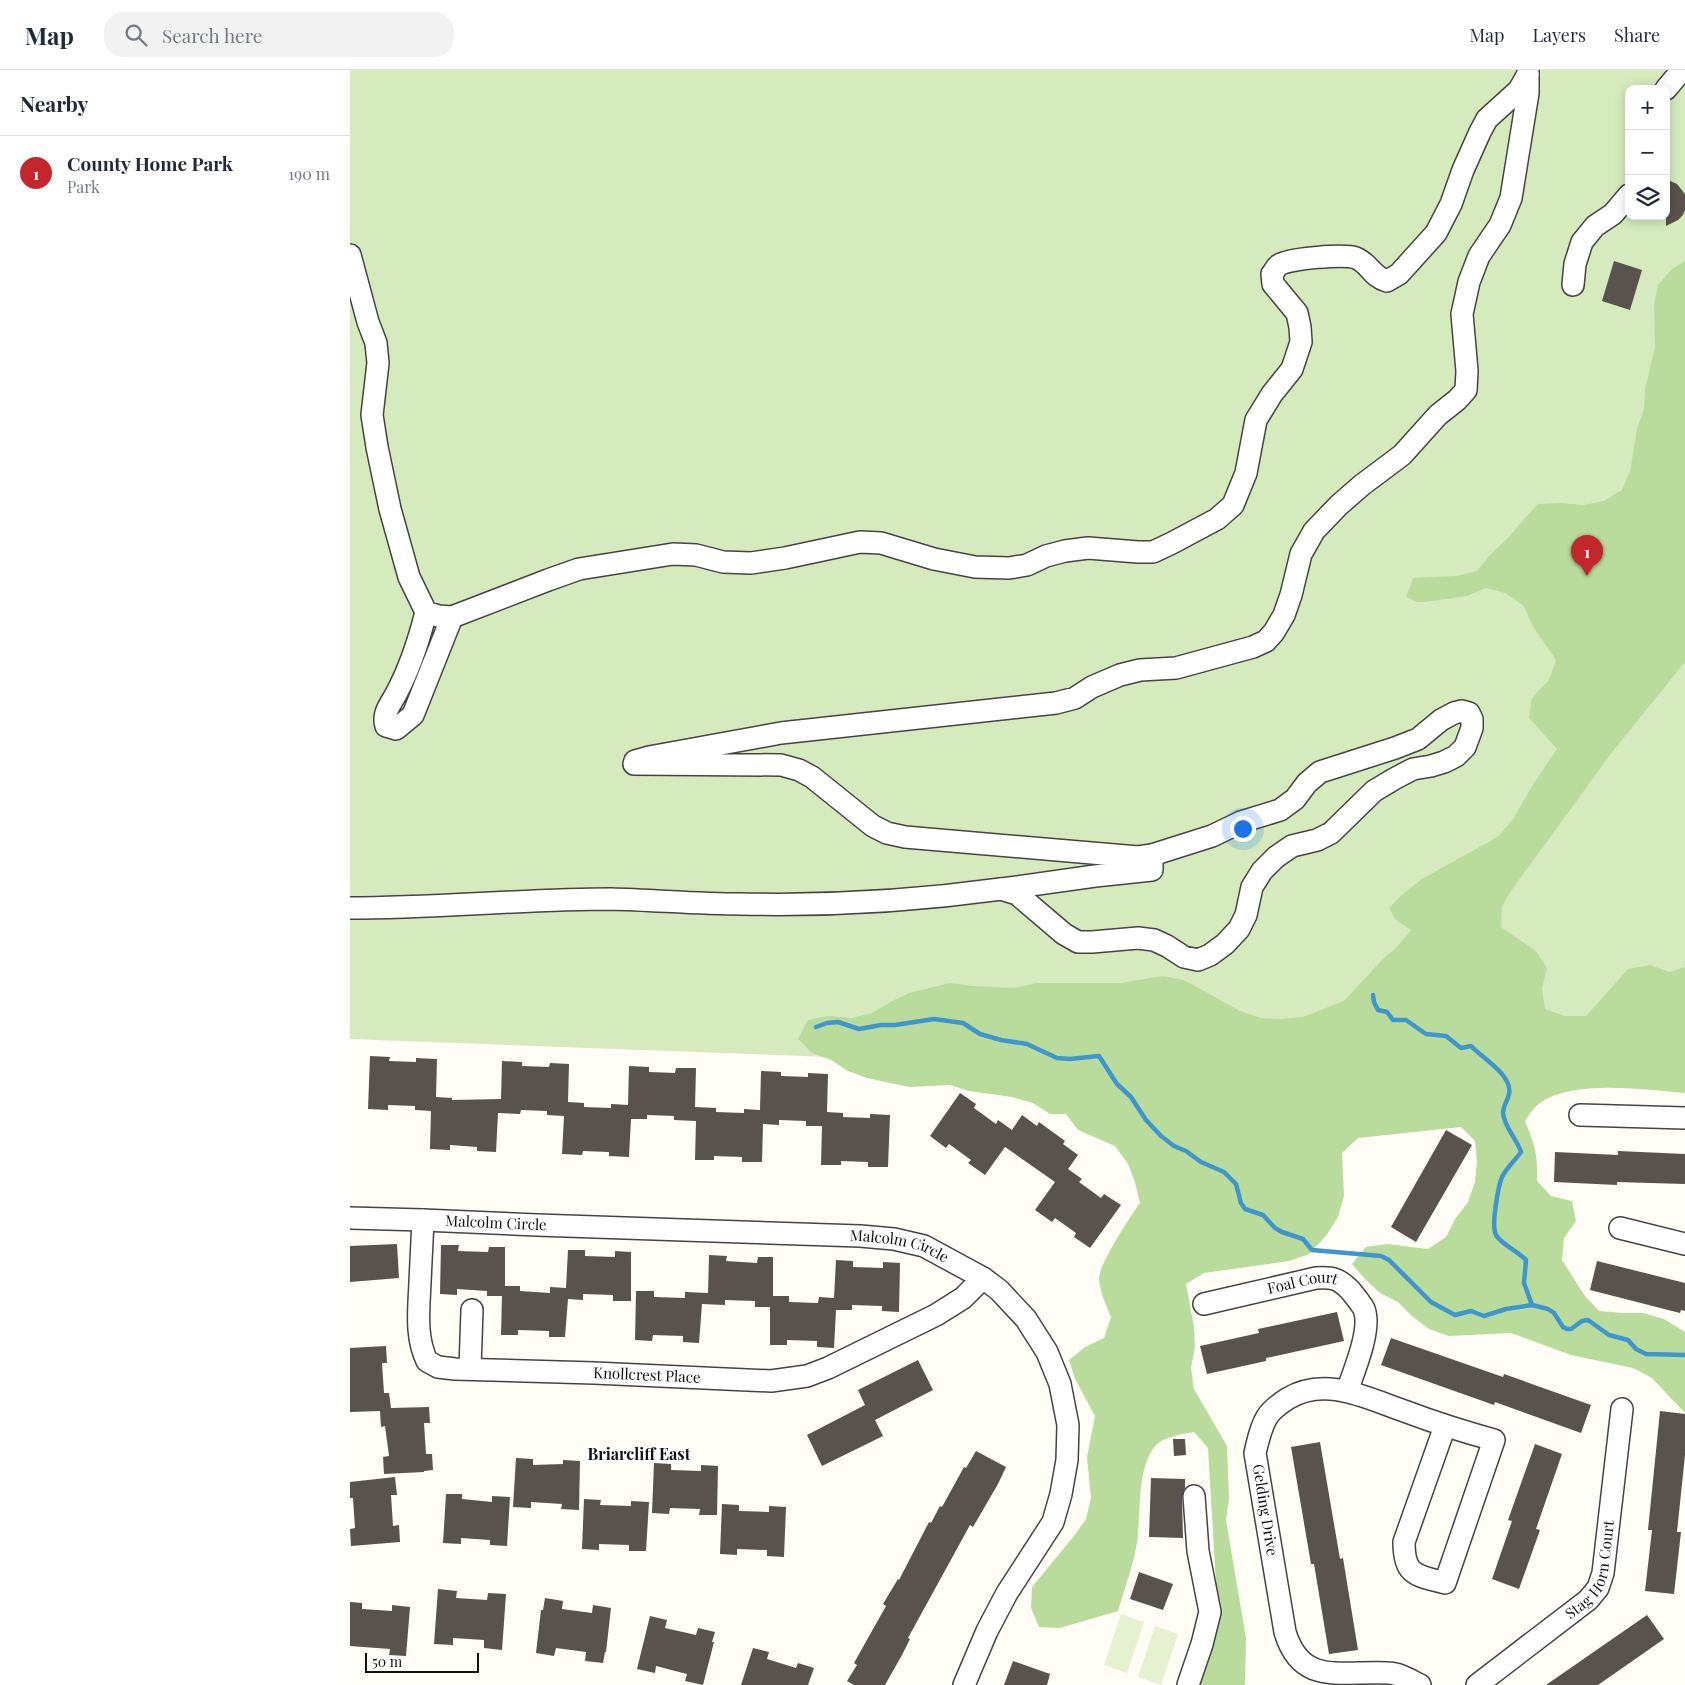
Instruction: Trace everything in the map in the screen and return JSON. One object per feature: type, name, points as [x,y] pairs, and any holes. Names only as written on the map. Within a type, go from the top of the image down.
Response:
[{"type":"street","points":[[1669,85],[1682,70]]},
{"type":"street","points":[[426,612],[438,616],[452,617],[579,570],[673,554],[696,555],[723,562],[751,563],[785,558],[860,542],[881,543],[934,559],[967,566],[1009,568],[1027,565],[1046,556],[1066,551],[1088,548],[1153,552],[1172,544],[1216,519],[1233,505],[1246,473],[1256,420],[1272,394],[1292,369],[1301,342],[1300,327],[1297,314],[1273,284],[1272,274],[1278,265],[1295,260],[1339,257],[1357,258],[1379,279],[1387,281],[1399,274],[1436,233],[1451,204],[1462,170],[1487,119],[1519,90],[1528,74],[1528,92],[1511,198],[1500,225],[1479,256],[1469,282],[1462,314],[1467,372],[1466,390],[1438,415],[1402,456],[1338,505],[1314,531],[1301,554],[1284,615],[1266,641],[1253,647],[1176,668],[1140,670],[1120,675],[1092,687],[1075,698],[1056,703],[781,733],[635,761],[634,764],[781,766],[799,770],[812,777],[873,826],[887,833],[905,837],[1138,857],[1152,855],[1212,836],[1241,822],[1280,810],[1295,799],[1307,783],[1320,772],[1418,739],[1441,720],[1454,714],[1462,711],[1469,713],[1472,719],[1472,728],[1465,747],[1456,756],[1431,766],[1413,769],[1394,779],[1374,791],[1331,833],[1317,840],[1292,846],[1276,857],[1262,871],[1252,887],[1246,915],[1239,929],[1225,944],[1204,958],[1198,960],[1184,957],[1154,940],[1138,938],[1078,942],[1064,934],[1017,894],[1001,889]]},
{"type":"street","points":[[1573,285],[1575,264],[1582,242],[1595,226],[1613,214],[1625,200]]},
{"type":"street","points":[[350,255],[368,322],[376,343],[378,363],[372,415],[376,447],[390,509],[410,577],[426,612],[416,650],[386,711],[384,720],[386,726],[396,729],[413,715],[452,617]]},
{"type":"street","points":[[350,908],[395,908],[612,899],[741,904],[829,904],[892,901],[1152,870],[1152,855]]},
{"type":"street","points":[[1580,1115],[1685,1118]]},
{"type":"street","name":"Malcolm Circle","points":[[350,1218],[860,1236],[894,1239],[924,1246],[983,1278],[999,1290],[1026,1319],[1048,1352],[1060,1384],[1068,1425],[1068,1460],[1061,1494],[1052,1522],[1007,1593],[987,1631],[964,1685]]},
{"type":"street","name":"Knollcrest Place","points":[[423,1220],[419,1337],[427,1361],[438,1367],[771,1381],[807,1376],[828,1368],[936,1315],[963,1298],[983,1278]]},
{"type":"street","points":[[1620,1228],[1685,1244]]},
{"type":"street","name":"Foal Court","points":[[1204,1304],[1316,1278],[1332,1277],[1345,1285],[1357,1298],[1364,1311],[1363,1343],[1347,1391]]},
{"type":"street","points":[[470,1368],[472,1310]]},
{"type":"street","name":"Gelding Drive","points":[[1420,1685],[1406,1677],[1390,1673],[1368,1674],[1334,1680],[1318,1678],[1305,1672],[1296,1663],[1289,1649],[1255,1453],[1260,1432],[1268,1415],[1298,1392],[1317,1388],[1347,1391],[1446,1426],[1494,1440],[1445,1583],[1416,1574],[1409,1568],[1404,1557],[1404,1542],[1446,1426]]},
{"type":"street","name":"Stag Horn Court","points":[[1476,1685],[1588,1600],[1598,1588],[1604,1573],[1622,1409]]},
{"type":"street","points":[[1188,1685],[1202,1644],[1210,1612],[1198,1551],[1194,1496]]},
{"type":"green space","points":[[350,70],[1685,70],[1685,1089],[350,1039]]},
{"type":"green space","points":[[1685,261],[1685,662],[1613,751],[1513,888],[1502,906],[1501,927],[1536,951],[1547,968],[1542,988],[1545,1009],[1565,1016],[1586,1016],[1628,969],[1650,965],[1670,972],[1685,967],[1685,1093],[1610,1088],[1590,1088],[1571,1091],[1540,1103],[1525,1121],[1535,1150],[1537,1181],[1551,1196],[1572,1201],[1576,1221],[1564,1238],[1562,1260],[1585,1296],[1599,1311],[1643,1313],[1664,1319],[1685,1332],[1685,1413],[1652,1378],[1633,1368],[1571,1355],[1511,1333],[1449,1336],[1429,1329],[1398,1302],[1380,1293],[1352,1264],[1366,1247],[1387,1244],[1428,1249],[1446,1237],[1455,1219],[1468,1202],[1475,1182],[1477,1161],[1475,1141],[1461,1127],[1358,1138],[1342,1153],[1344,1196],[1338,1217],[1326,1236],[1309,1254],[1289,1261],[1204,1273],[1186,1284],[1194,1327],[1195,1347],[1191,1368],[1194,1389],[1227,1446],[1229,1499],[1226,1520],[1246,1638],[1245,1685],[1192,1685],[1218,1617],[1208,1448],[1194,1432],[1163,1440],[1155,1446],[1149,1457],[1144,1469],[1140,1495],[1136,1548],[1118,1611],[1060,1628],[1039,1627],[1031,1608],[1032,1587],[1086,1519],[1091,1498],[1087,1457],[1095,1416],[1075,1379],[1069,1360],[1085,1347],[1104,1338],[1111,1317],[1101,1289],[1100,1272],[1116,1241],[1140,1203],[1128,1164],[1115,1146],[1078,1130],[1066,1114],[1050,1114],[1033,1103],[1012,1097],[969,1091],[950,1085],[909,1087],[867,1078],[812,1053],[798,1039],[808,1020],[829,1016],[852,1018],[872,1013],[909,993],[950,983],[1015,988],[1036,983],[1121,983],[1162,976],[1184,980],[1240,1011],[1261,1018],[1282,1019],[1303,1017],[1344,1001],[1382,960],[1398,946],[1411,930],[1395,919],[1389,908],[1422,879],[1499,836],[1513,819],[1557,749],[1529,718],[1532,698],[1549,680],[1556,660],[1532,625],[1524,606],[1505,593],[1486,588],[1467,596],[1417,602],[1406,597],[1413,578],[1456,576],[1477,571],[1538,504],[1584,505],[1604,501],[1622,490],[1630,471],[1637,429],[1644,409],[1645,389],[1655,347],[1654,305],[1658,285],[1672,269]]},
{"type":"green space","points":[[1121,1614],[1144,1622],[1127,1673],[1104,1665]]},
{"type":"green space","points":[[1155,1626],[1178,1634],[1161,1685],[1138,1677]]},
{"type":"building","points":[[1670,181],[1677,184],[1685,194],[1685,210],[1678,220],[1666,226],[1666,220],[1670,220]]},
{"type":"building","points":[[1614,261],[1642,270],[1630,310],[1602,301]]},
{"type":"building","points":[[370,1056],[390,1057],[389,1061],[416,1062],[416,1058],[437,1059],[436,1097],[452,1098],[452,1100],[501,1099],[502,1061],[522,1062],[522,1066],[549,1067],[550,1063],[569,1064],[568,1102],[584,1103],[584,1107],[611,1108],[611,1104],[628,1105],[629,1066],[649,1067],[649,1072],[675,1073],[676,1068],[696,1068],[695,1107],[716,1108],[716,1112],[744,1113],[744,1109],[760,1110],[761,1071],[781,1072],[781,1076],[808,1077],[808,1073],[828,1074],[827,1112],[843,1113],[843,1117],[870,1118],[870,1114],[890,1115],[888,1167],[868,1167],[868,1162],[841,1161],[841,1165],[821,1165],[822,1126],[806,1126],[806,1121],[779,1120],[779,1125],[763,1124],[762,1162],[742,1162],[742,1157],[714,1156],[714,1160],[695,1160],[696,1121],[674,1120],[674,1116],[647,1115],[647,1119],[631,1119],[629,1157],[609,1156],[609,1152],[583,1151],[582,1155],[562,1154],[564,1116],[547,1115],[547,1111],[521,1110],[520,1114],[498,1113],[496,1152],[477,1151],[477,1147],[450,1145],[450,1150],[430,1149],[431,1111],[415,1110],[415,1106],[388,1105],[388,1110],[368,1109]]},
{"type":"building","points":[[960,1093],[976,1104],[974,1108],[996,1124],[998,1120],[1012,1130],[1022,1115],[1037,1126],[1039,1122],[1065,1141],[1063,1144],[1078,1155],[1068,1169],[1082,1179],[1079,1182],[1101,1198],[1104,1194],[1121,1205],[1090,1248],[1074,1237],[1076,1233],[1055,1218],[1052,1222],[1035,1210],[1055,1182],[1005,1147],[985,1175],[968,1163],[971,1160],[949,1144],[946,1148],[930,1136]]},
{"type":"building","points":[[1446,1130],[1472,1145],[1416,1242],[1391,1227]]},
{"type":"building","points":[[1618,1151],[1685,1154],[1685,1184],[1617,1182],[1617,1185],[1554,1182],[1555,1152],[1618,1155]]},
{"type":"building","points":[[397,1244],[399,1278],[350,1282],[350,1246]]},
{"type":"building","points":[[441,1245],[459,1245],[458,1251],[488,1252],[489,1247],[505,1247],[505,1286],[520,1286],[520,1291],[550,1293],[550,1287],[566,1288],[568,1250],[585,1250],[585,1256],[615,1257],[615,1251],[631,1252],[631,1301],[613,1301],[613,1295],[583,1294],[583,1300],[568,1299],[565,1337],[549,1337],[549,1331],[518,1330],[518,1335],[501,1335],[502,1296],[487,1296],[487,1291],[457,1289],[457,1295],[440,1294]]},
{"type":"building","points":[[709,1255],[727,1256],[726,1261],[757,1263],[758,1257],[773,1257],[773,1296],[789,1296],[789,1302],[818,1303],[819,1297],[834,1298],[836,1260],[853,1261],[853,1267],[883,1268],[883,1262],[900,1263],[899,1312],[882,1311],[882,1306],[852,1305],[852,1310],[836,1310],[834,1348],[817,1347],[817,1341],[787,1340],[787,1345],[770,1345],[770,1307],[755,1307],[755,1301],[725,1300],[725,1305],[702,1304],[699,1343],[683,1342],[683,1336],[653,1335],[652,1341],[635,1340],[636,1291],[654,1291],[654,1297],[685,1298],[685,1292],[708,1293]]},
{"type":"building","points":[[1597,1261],[1685,1283],[1685,1311],[1681,1310],[1680,1313],[1590,1290]]},
{"type":"building","points":[[1337,1312],[1344,1341],[1266,1358],[1266,1361],[1207,1374],[1200,1346],[1259,1333],[1258,1329]]},
{"type":"building","points":[[1391,1338],[1503,1377],[1504,1374],[1591,1405],[1581,1433],[1495,1402],[1494,1405],[1381,1365]]},
{"type":"building","points":[[386,1346],[387,1363],[382,1363],[384,1393],[389,1393],[391,1408],[429,1407],[430,1423],[424,1423],[426,1454],[432,1454],[433,1470],[384,1474],[383,1457],[389,1456],[385,1426],[381,1427],[380,1411],[350,1412],[350,1348]]},
{"type":"building","points":[[918,1360],[933,1390],[875,1420],[883,1436],[822,1466],[807,1435],[865,1405],[858,1390]]},
{"type":"building","points":[[1660,1411],[1685,1414],[1685,1455],[1677,1532],[1681,1532],[1674,1594],[1645,1591],[1652,1530],[1648,1530]]},
{"type":"building","points":[[1173,1439],[1185,1439],[1186,1455],[1174,1456]]},
{"type":"building","points":[[1320,1442],[1340,1559],[1343,1558],[1358,1650],[1329,1654],[1291,1447]]},
{"type":"building","points":[[1535,1444],[1562,1454],[1536,1529],[1540,1530],[1519,1589],[1492,1579],[1512,1521],[1508,1520]]},
{"type":"building","points":[[976,1451],[1006,1467],[998,1484],[973,1527],[970,1525],[908,1638],[910,1639],[885,1685],[854,1685],[847,1681],[857,1665],[854,1663],[886,1606],[883,1604],[899,1580],[929,1522],[931,1523],[940,1506],[942,1507],[964,1467],[966,1468]]},
{"type":"building","points":[[516,1458],[533,1459],[533,1465],[563,1464],[563,1460],[580,1461],[579,1510],[561,1509],[562,1504],[531,1502],[531,1508],[513,1507]]},
{"type":"building","points":[[654,1463],[671,1464],[671,1470],[701,1471],[701,1465],[718,1466],[717,1515],[699,1515],[700,1509],[670,1508],[669,1514],[652,1513]]},
{"type":"building","points":[[395,1477],[397,1495],[391,1495],[393,1526],[399,1525],[400,1542],[351,1546],[350,1529],[355,1528],[353,1498],[350,1498],[350,1482]]},
{"type":"building","points":[[1151,1478],[1185,1479],[1182,1497],[1183,1538],[1149,1537]]},
{"type":"building","points":[[446,1494],[462,1494],[462,1499],[492,1502],[492,1496],[510,1497],[507,1546],[490,1545],[490,1540],[461,1538],[461,1544],[443,1543]]},
{"type":"building","points":[[584,1499],[601,1500],[600,1505],[631,1506],[631,1501],[649,1502],[646,1551],[629,1551],[629,1545],[599,1544],[599,1550],[582,1549]]},
{"type":"building","points":[[722,1504],[739,1505],[739,1511],[769,1512],[769,1506],[786,1507],[784,1557],[767,1556],[767,1550],[737,1549],[737,1555],[720,1554]]},
{"type":"building","points":[[1139,1572],[1173,1584],[1163,1610],[1130,1599]]},
{"type":"building","points":[[438,1589],[457,1591],[456,1598],[487,1600],[488,1593],[506,1594],[502,1650],[484,1648],[484,1640],[453,1638],[453,1645],[434,1644]]},
{"type":"building","points":[[545,1598],[563,1601],[562,1609],[592,1613],[593,1605],[611,1608],[603,1663],[585,1661],[586,1652],[556,1648],[554,1656],[536,1653],[541,1610],[543,1610]]},
{"type":"building","points":[[350,1602],[362,1603],[362,1609],[392,1611],[392,1605],[410,1607],[406,1656],[389,1655],[390,1649],[350,1646]]},
{"type":"building","points":[[1647,1615],[1664,1639],[1598,1685],[1546,1685]]},
{"type":"building","points":[[650,1616],[667,1620],[665,1628],[696,1635],[698,1628],[715,1632],[703,1685],[685,1681],[687,1674],[656,1666],[655,1673],[637,1669]]},
{"type":"building","points":[[753,1648],[769,1652],[767,1659],[796,1668],[798,1663],[814,1668],[808,1685],[741,1685]]},
{"type":"building","points":[[1013,1661],[1050,1674],[1047,1685],[1004,1685]]},
{"type":"waterway","points":[[1373,995],[1378,1010],[1387,1012],[1393,1020],[1406,1020],[1426,1034],[1446,1036],[1461,1048],[1471,1046],[1496,1067],[1506,1080],[1509,1094],[1503,1110],[1504,1118],[1521,1152],[1502,1177],[1494,1224],[1496,1235],[1502,1242],[1526,1260],[1524,1283],[1532,1305]]},
{"type":"waterway","points":[[816,1027],[838,1022],[859,1029],[934,1019],[963,1023],[980,1034],[1027,1044],[1057,1058],[1070,1059],[1099,1056],[1117,1084],[1131,1097],[1146,1120],[1161,1136],[1201,1162],[1224,1172],[1236,1184],[1241,1203],[1245,1209],[1263,1215],[1275,1228],[1282,1232],[1303,1239],[1312,1250],[1381,1256],[1389,1260],[1431,1302],[1455,1315],[1471,1311],[1484,1316],[1506,1309],[1532,1305],[1548,1309],[1554,1313],[1563,1327],[1567,1329],[1571,1329],[1582,1321],[1588,1320],[1609,1335],[1628,1340],[1636,1349],[1646,1354],[1685,1355]]},
{"type":"place","name":"County Home Park","points":[[1587,576]]},
{"type":"district","name":"Briarcliff East","points":[[639,1454]]}]
